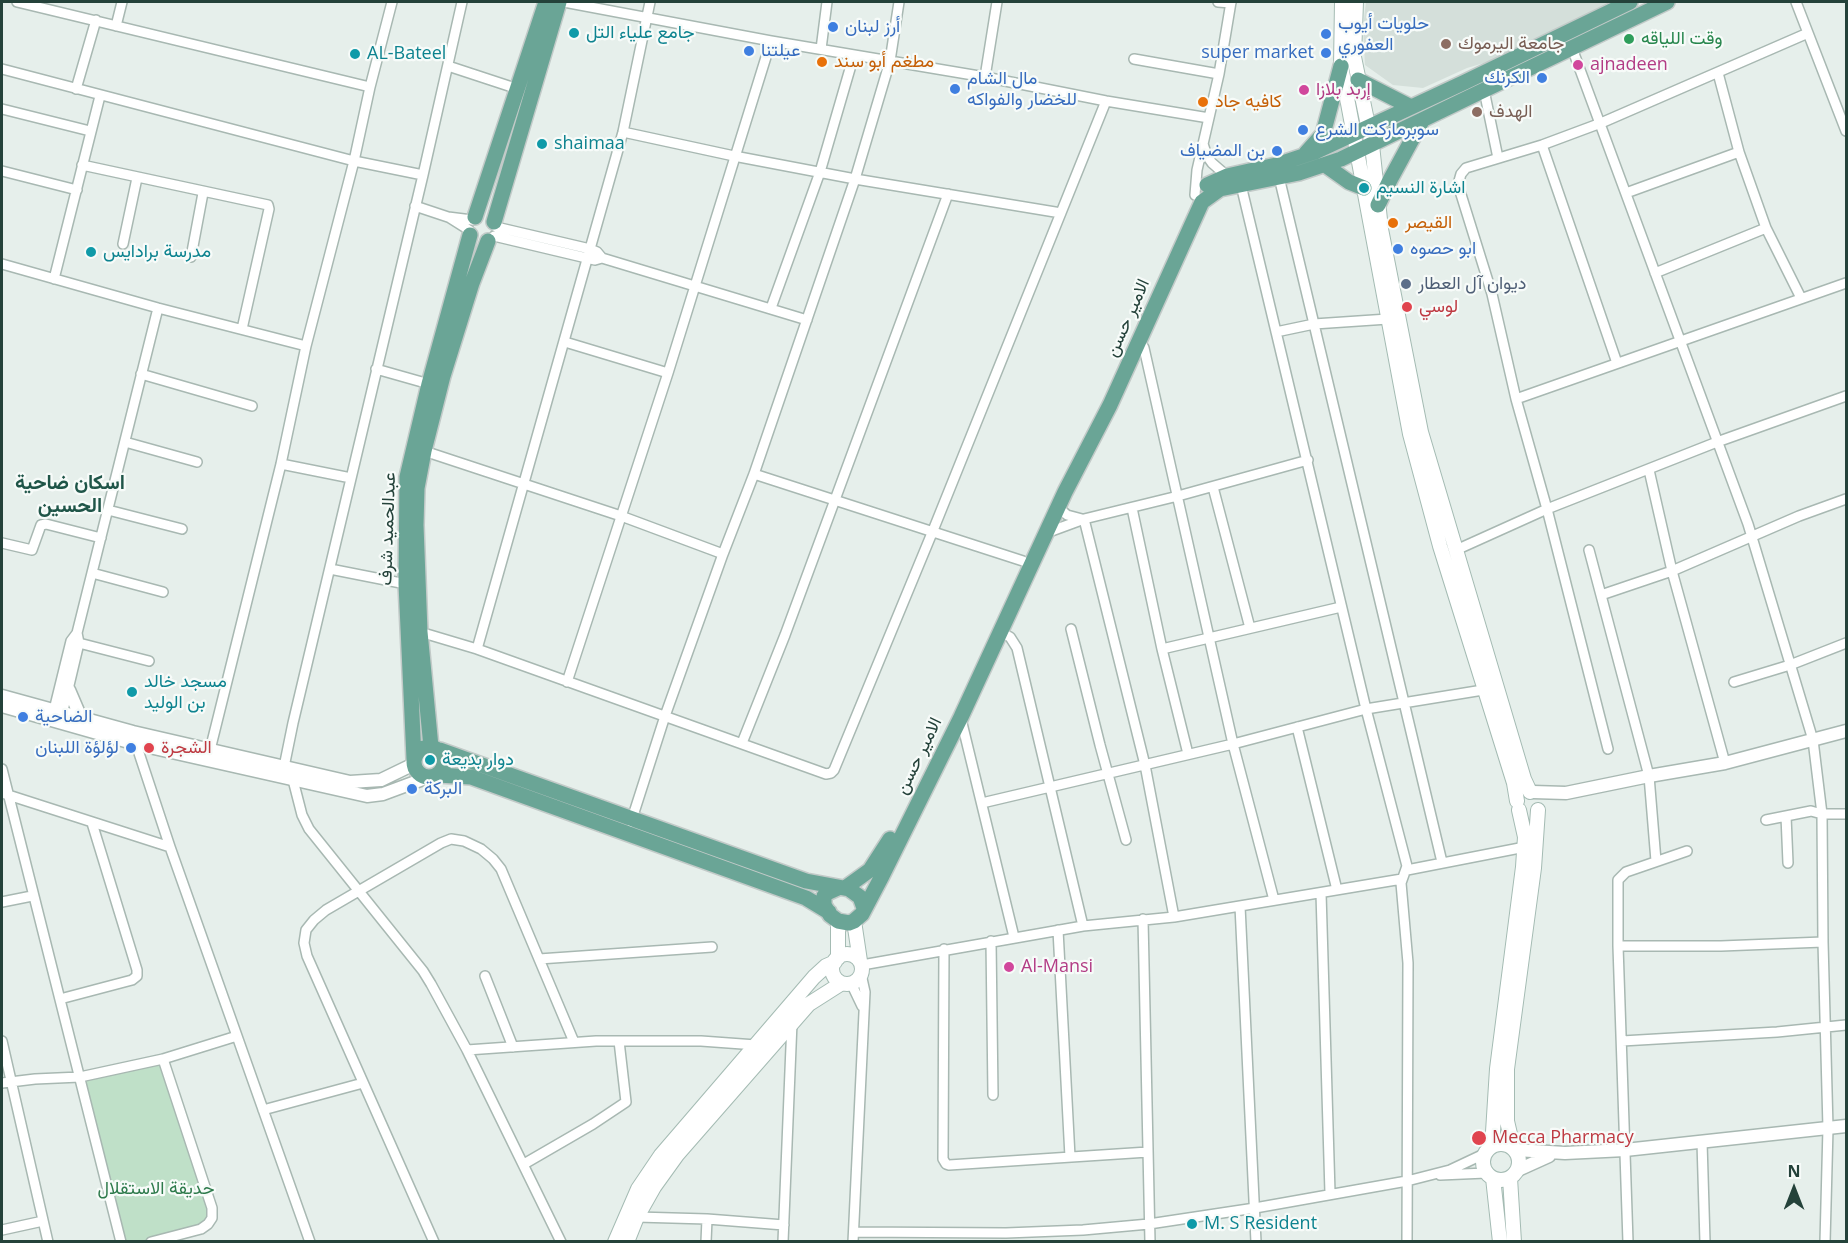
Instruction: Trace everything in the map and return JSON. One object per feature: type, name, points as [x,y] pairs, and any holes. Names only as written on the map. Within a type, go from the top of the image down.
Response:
[{"type":"main road","name":"عبدالحميد شرف","points":[[414,762],[406,584],[407,477],[429,384],[472,226],[546,2]]},
{"type":"main road","name":"عبدالحميد شرف","points":[[435,749],[420,632],[416,503],[424,451],[453,344],[493,231],[559,2]]},
{"type":"main road","points":[[1302,157],[1323,134],[1341,66],[1342,2]]},
{"type":"main road","points":[[1356,2],[1354,57],[1361,130]]},
{"type":"main road","points":[[1195,195],[1210,183],[1227,176],[1302,157],[1630,2]]},
{"type":"main road","name":"الامير حسن","points":[[838,917],[824,905],[824,896],[826,893],[842,888],[870,870],[883,852],[1110,405],[1202,202],[1220,189],[1326,165],[1667,2]]},
{"type":"main road","points":[[1341,66],[1361,130],[1378,205],[1421,432],[1524,779],[1538,797],[1533,878],[1507,1069],[1508,1130],[1520,1160],[1503,1195],[1500,1242]]},
{"type":"main road","points":[[1358,80],[1412,107]]},
{"type":"main road","points":[[1378,205],[1422,121]]},
{"type":"main road","points":[[1365,148],[1364,188],[1410,434],[1440,546],[1514,783],[1524,828],[1524,847],[1497,1069],[1493,1132],[1482,1160],[1503,1195],[1514,1242]]},
{"type":"main road","points":[[1326,165],[1349,182],[1364,188]]},
{"type":"main road","name":"الامير حسن","points":[[864,908],[961,717],[1023,561],[1053,495],[1104,402],[1195,195]]},
{"type":"main road","points":[[485,216],[493,231],[480,242],[472,226],[485,216]]},
{"type":"main road","points":[[432,776],[444,769],[445,761],[435,749]]},
{"type":"main road","points":[[435,749],[419,751],[414,762],[418,773],[432,776],[454,774],[471,777],[630,827],[806,881],[842,888],[856,893],[864,908],[862,914],[838,917],[806,898],[630,827],[435,749]]},
{"type":"main road","points":[[1518,805],[1521,795],[1532,792]]},
{"type":"main road","points":[[1518,805],[1531,814],[1538,809]]},
{"type":"main road","points":[[838,917],[834,976],[855,973]]},
{"type":"main road","points":[[838,917],[855,973]]},
{"type":"main road","points":[[615,1242],[632,1200],[647,1173],[814,977],[826,966],[848,955],[855,973]]},
{"type":"main road","points":[[627,1242],[637,1216],[663,1172],[721,1103],[809,1004],[855,973]]},
{"type":"main road","points":[[744,1057],[755,1067]]},
{"type":"main road","points":[[1493,1132],[1508,1130]]},
{"type":"main road","points":[[1486,1151],[1502,1143],[1514,1149]]},
{"type":"main road","points":[[1490,1176],[1504,1180],[1514,1174]]},
{"type":"street","points":[[17,2],[370,87]]},
{"type":"street","points":[[116,26],[122,2]]},
{"type":"street","points":[[210,750],[281,465],[306,346],[392,2]]},
{"type":"street","points":[[284,767],[462,2]]},
{"type":"street","points":[[564,2],[1209,118]]},
{"type":"street","points":[[477,649],[623,132],[650,2]]},
{"type":"street","points":[[821,49],[827,2]]},
{"type":"street","points":[[630,827],[665,716],[754,474],[855,179],[890,61],[899,2]]},
{"type":"street","points":[[985,77],[997,2]]},
{"type":"street","points":[[1195,195],[1197,170],[1219,74],[1231,2],[1218,2]]},
{"type":"street","points":[[1797,2],[1846,131]]},
{"type":"street","points":[[76,89],[96,21]]},
{"type":"street","points":[[1608,749],[1547,509],[1516,399],[1492,294],[1459,188],[1461,174],[1466,168],[1542,145],[1601,123],[1808,33]]},
{"type":"street","points":[[567,682],[668,374],[693,286],[771,40]]},
{"type":"street","points":[[1572,48],[1751,536],[1813,740],[1822,814],[1822,942],[1828,1128],[1824,1242]]},
{"type":"street","points":[[771,308],[820,172],[854,55]]},
{"type":"street","points":[[1134,59],[1219,74]]},
{"type":"street","points":[[448,66],[518,89]]},
{"type":"street","points":[[2,69],[354,161],[423,175]]},
{"type":"street","points":[[1718,74],[1739,152],[1766,228],[1801,298]]},
{"type":"street","points":[[1484,90],[1498,158]]},
{"type":"street","points":[[54,279],[100,96]]},
{"type":"street","points":[[420,632],[477,649],[826,774],[831,773],[932,533],[1106,101]]},
{"type":"street","points":[[2,110],[90,131]]},
{"type":"street","points":[[623,132],[855,179],[1061,213]]},
{"type":"street","points":[[1203,144],[1212,163],[1227,176]]},
{"type":"street","points":[[1542,145],[1617,363]]},
{"type":"street","points":[[1626,192],[1739,152]]},
{"type":"street","points":[[82,165],[269,207],[242,329]]},
{"type":"street","points":[[2,171],[77,190]]},
{"type":"street","points":[[1279,177],[1442,862]]},
{"type":"street","points":[[123,244],[137,178]]},
{"type":"street","points":[[1241,185],[1341,607],[1406,861],[1404,875],[1408,963],[1407,1242]]},
{"type":"street","points":[[191,257],[203,193]]},
{"type":"street","points":[[742,743],[948,194]]},
{"type":"street","points":[[415,206],[472,226]]},
{"type":"street","points":[[1655,273],[1766,228]]},
{"type":"street","points":[[493,231],[589,253],[595,260],[602,258],[807,320]]},
{"type":"street","points":[[2,264],[158,308],[306,346]]},
{"type":"street","points":[[1516,399],[1680,339],[1846,283]]},
{"type":"street","points":[[57,717],[158,308]]},
{"type":"street","points":[[1276,332],[1314,324],[1388,319]]},
{"type":"street","points":[[1139,339],[1144,348],[1233,744],[1274,900]]},
{"type":"street","points":[[565,342],[668,374]]},
{"type":"street","points":[[375,369],[429,384]]},
{"type":"street","points":[[141,374],[252,406]]},
{"type":"street","points":[[1456,550],[1547,509],[1716,442],[1846,396]]},
{"type":"street","points":[[125,442],[197,462]]},
{"type":"street","points":[[424,451],[621,516],[723,554]]},
{"type":"street","points":[[1046,533],[1084,519],[1213,487],[1308,460]]},
{"type":"street","points":[[281,465],[351,478]]},
{"type":"street","points":[[1648,470],[1672,571],[1725,763]]},
{"type":"street","points":[[754,474],[1023,561]]},
{"type":"street","points":[[1213,487],[1250,628]]},
{"type":"street","points":[[1602,595],[1672,571],[1846,498]]},
{"type":"street","points":[[1058,507],[1067,515],[1084,519]]},
{"type":"street","points":[[1132,508],[1162,649],[1188,754]]},
{"type":"street","points":[[108,510],[182,529]]},
{"type":"street","points":[[1084,519],[1145,765],[1174,917]]},
{"type":"street","points":[[2,543],[32,550],[41,525],[46,524],[101,538]]},
{"type":"street","points":[[1589,550],[1648,776],[1656,861]]},
{"type":"street","points":[[330,569],[406,584]]},
{"type":"street","points":[[92,573],[163,592]]},
{"type":"street","points":[[1162,649],[1341,607]]},
{"type":"street","points":[[1071,629],[1126,840]]},
{"type":"street","points":[[997,631],[1010,637],[1017,648],[1083,926]]},
{"type":"street","points":[[76,639],[149,661]]},
{"type":"street","points":[[57,717],[69,690],[76,639]]},
{"type":"street","points":[[1734,682],[1790,665],[1846,643]]},
{"type":"street","points":[[69,690],[81,718]]},
{"type":"street","points":[[982,804],[1233,744],[1366,709],[1484,690]]},
{"type":"street","points":[[2,696],[136,744],[375,796],[432,776]]},
{"type":"street","points":[[2,706],[57,717],[81,718],[350,782],[381,780],[414,762]]},
{"type":"street","points":[[961,717],[1014,937]]},
{"type":"street","points":[[1297,727],[1337,890]]},
{"type":"street","points":[[1532,792],[1566,793],[1725,763],[1846,731]]},
{"type":"street","points":[[136,744],[170,847],[310,1242]]},
{"type":"street","points":[[2,769],[5,794],[60,999],[121,1242]]},
{"type":"street","points":[[293,780],[302,815],[309,829],[423,971],[466,1050],[561,1242]]},
{"type":"street","points":[[1538,809],[1566,793]]},
{"type":"street","points":[[5,794],[170,847]]},
{"type":"street","points":[[1766,820],[1811,811],[1822,814],[1846,814]]},
{"type":"street","points":[[1785,816],[1788,863]]},
{"type":"street","points":[[60,999],[132,980],[137,976],[92,823]]},
{"type":"street","points":[[434,1242],[307,956],[304,943],[306,930],[326,910],[441,843],[452,839],[464,841],[481,849],[501,869],[574,1042]]},
{"type":"street","points":[[1486,1151],[1450,1170],[1407,1181],[1149,1224],[1006,1237],[854,1237],[865,992],[855,973],[944,949],[1083,926],[1174,917],[1337,890],[1404,875],[1442,862],[1524,847]]},
{"type":"street","points":[[1628,1242],[1618,946],[1618,880],[1626,872],[1687,851]]},
{"type":"street","points":[[1321,893],[1330,1194]]},
{"type":"street","points":[[2,902],[32,896]]},
{"type":"street","points":[[1240,906],[1256,1242]]},
{"type":"street","points":[[1143,919],[1150,1242]]},
{"type":"street","points":[[1058,930],[1070,1157]]},
{"type":"street","points":[[991,941],[993,1095]]},
{"type":"street","points":[[1618,946],[1721,946],[1822,942]]},
{"type":"street","points":[[539,959],[712,947]]},
{"type":"street","points":[[944,949],[944,1159],[946,1164],[1149,1152]]},
{"type":"street","points":[[485,976],[513,1047]]},
{"type":"street","points":[[783,1242],[792,1022]]},
{"type":"street","points":[[1622,1041],[1846,1025]]},
{"type":"street","points":[[6,1082],[80,1077],[163,1059],[237,1036]]},
{"type":"street","points":[[2,1041],[6,1082],[48,1242]]},
{"type":"street","points":[[466,1050],[619,1041],[756,1044]]},
{"type":"street","points":[[524,1164],[626,1102],[619,1041]]},
{"type":"street","points":[[151,1242],[201,1229],[212,1218],[212,1208],[163,1059]]},
{"type":"street","points":[[263,1110],[363,1083]]},
{"type":"street","points":[[1514,1149],[1565,1153],[1624,1150],[1846,1126]]},
{"type":"street","points":[[1702,1142],[1705,1242]]},
{"type":"street","points":[[1514,1174],[1541,1159],[1565,1153]]},
{"type":"street","points":[[1431,1175],[1490,1176]]},
{"type":"street","points":[[637,1216],[784,1225]]},
{"type":"street","points":[[706,1242],[707,1219]]},
{"type":"street","points":[[2,1230],[43,1221]]},
{"type":"shaded area","name":"جامعة اليرموك","points":[[1366,2],[1611,2],[1494,60],[1467,68],[1423,88],[1393,85],[1365,65],[1363,27]]},
{"type":"green space","name":"حديقة الاستقلال","points":[[163,1059],[212,1208],[208,1224],[151,1241],[121,1241],[80,1080]]},
{"type":"place","name":"أرز لبنان","points":[[833,27]]},
{"type":"place","name":"جامع علياء التل","points":[[574,33]]},
{"type":"place","name":"حلويات أيوب العفوري","points":[[1326,34]]},
{"type":"place","name":"وقت اللياقه","points":[[1629,39]]},
{"type":"place","name":"جامعة اليرموك","points":[[1446,44]]},
{"type":"place","name":"عيلتنا","points":[[749,51]]},
{"type":"place","name":"super market","points":[[1326,53]]},
{"type":"place","name":"AL-Bateel","points":[[355,54]]},
{"type":"place","name":"مطغم أبو سند","points":[[822,62]]},
{"type":"place","name":"ajnadeen","points":[[1578,65]]},
{"type":"place","name":"الكرنك","points":[[1542,78]]},
{"type":"place","name":"مال الشام للخضار والفواكه","points":[[955,89]]},
{"type":"place","name":"إربد بلازا","points":[[1304,90]]},
{"type":"place","name":"كافيه جاد","points":[[1203,102]]},
{"type":"place","name":"الهدف","points":[[1477,112]]},
{"type":"place","name":"سوبرماركت الشرع","points":[[1303,130]]},
{"type":"place","name":"shaimaa","points":[[542,144]]},
{"type":"place","name":"بن المضياف","points":[[1277,151]]},
{"type":"place","name":"اشارة النسيم","points":[[1364,188]]},
{"type":"place","name":"القيصر","points":[[1393,223]]},
{"type":"place","name":"ابو حصوه","points":[[1398,249]]},
{"type":"place","name":"مدرسة برادايس","points":[[91,252]]},
{"type":"place","name":"ديوان آل العطار","points":[[1406,284]]},
{"type":"place","name":"لوسي","points":[[1407,307]]},
{"type":"place","name":"مسجد خالد بن الوليد","points":[[132,692]]},
{"type":"place","name":"الضاحية","points":[[23,717]]},
{"type":"place","name":"لؤلؤة اللبنان","points":[[131,748]]},
{"type":"place","name":"الشجرة","points":[[149,748]]},
{"type":"place","name":"دوار بديعة","points":[[430,760]]},
{"type":"place","name":"البركة","points":[[412,789]]},
{"type":"place","name":"Al-Mansi","points":[[1009,967]]},
{"type":"place","name":"Mecca Pharmacy","points":[[1479,1138]]},
{"type":"place","name":"M. S Resident","points":[[1192,1224]]},
{"type":"district","name":"اسكان ضاحية الحسين","points":[[70,494]]}]
